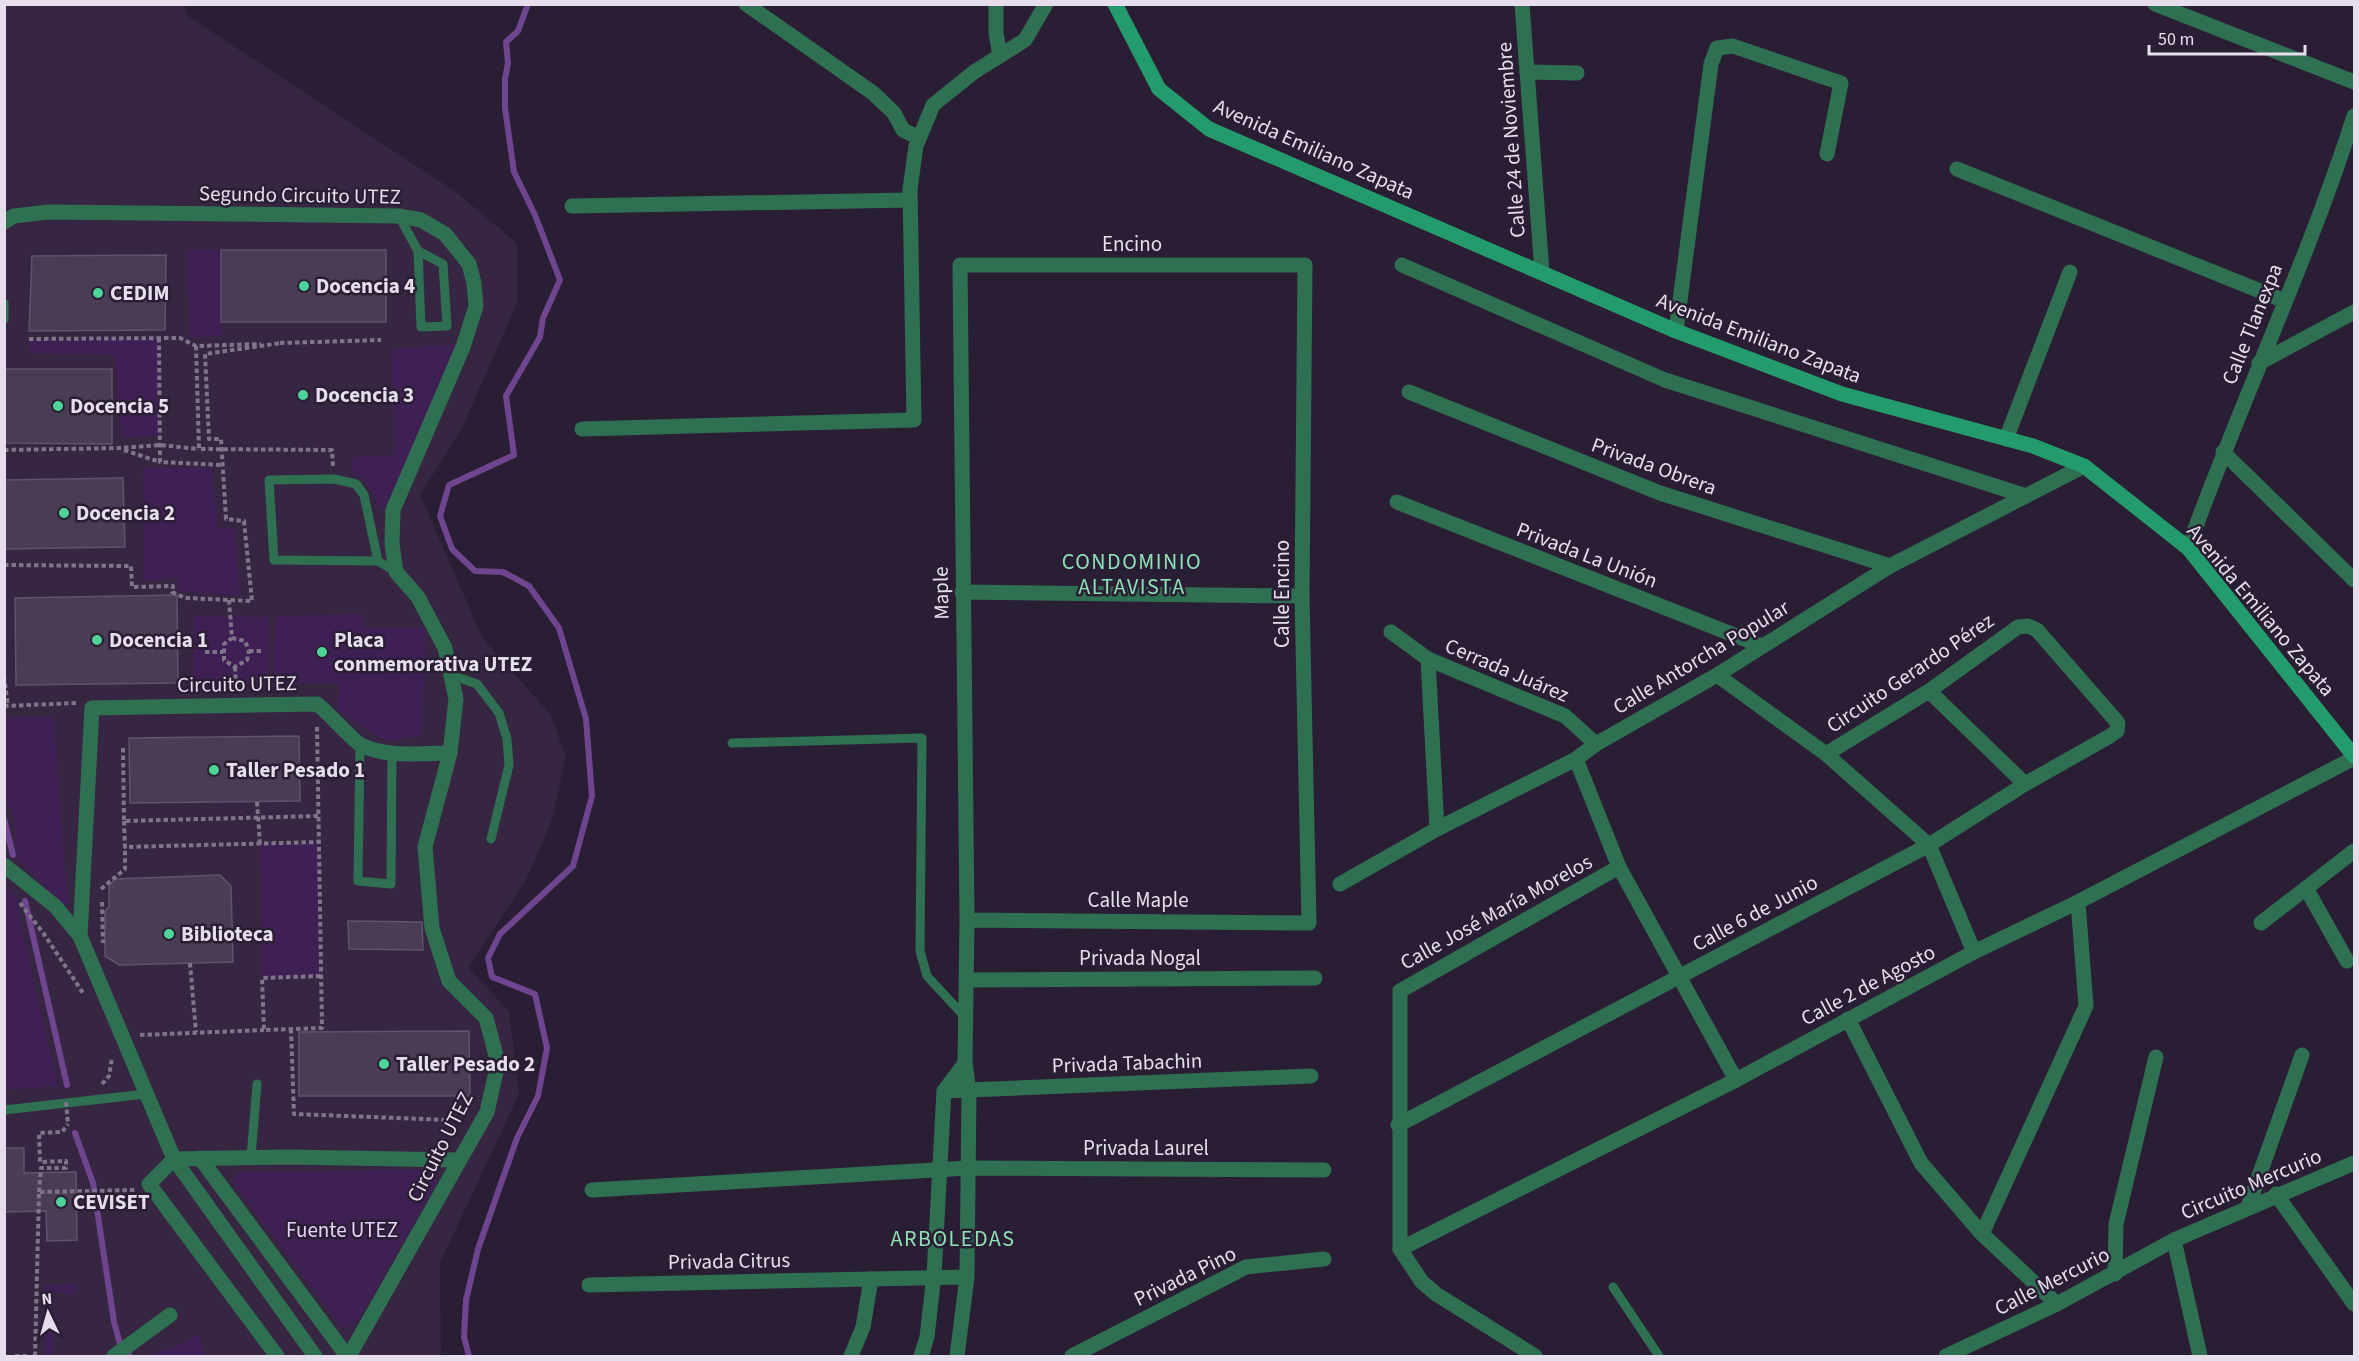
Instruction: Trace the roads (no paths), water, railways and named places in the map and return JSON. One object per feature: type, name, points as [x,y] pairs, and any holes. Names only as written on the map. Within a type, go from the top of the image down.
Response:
[{"type":"main road","name":"Avenida Emiliano Zapata","points":[[1115,4],[1159,89],[1209,129],[1676,332],[1842,394],[2006,439],[2084,466],[2188,548],[2355,757]]},
{"type":"street","points":[[746,4],[873,93],[894,113],[903,130],[919,138]]},
{"type":"street","points":[[996,4],[996,33],[1000,56]]},
{"type":"street","points":[[582,429],[914,420],[910,200],[916,146],[933,105],[974,72],[1025,40],[1046,4]]},
{"type":"street","name":"Calle 24 de Noviembre","points":[[1522,4],[1542,272]]},
{"type":"street","points":[[2155,4],[2355,82]]},
{"type":"street","points":[[1676,332],[1711,64],[1717,48],[1733,46],[1840,83],[1827,154]]},
{"type":"street","points":[[1527,72],[1577,73]]},
{"type":"street","name":"Calle Tlanexpa","points":[[2188,548],[2223,452],[2285,301],[2355,116]]},
{"type":"street","points":[[1957,169],[2285,301]]},
{"type":"street","points":[[572,206],[910,200]]},
{"type":"street","name":"Segundo Circuito UTEZ","points":[[4,222],[14,216],[48,212],[399,216],[421,220],[445,234],[469,264],[476,306],[463,346],[393,510],[392,544],[396,572]]},
{"type":"street","name":"Encino","points":[[960,265],[1305,265]]},
{"type":"street","name":"Maple","points":[[957,1356],[967,1277],[969,1168],[969,1091],[965,1063],[967,920],[960,265]]},
{"type":"street","name":"Calle Encino","points":[[1305,265],[1302,596],[1309,923]]},
{"type":"street","points":[[1402,265],[1665,380],[2026,496]]},
{"type":"street","points":[[2006,439],[2070,272]]},
{"type":"street","points":[[2259,363],[2355,312]]},
{"type":"street","name":"Privada Obrera","points":[[1409,392],[1660,493],[1890,566]]},
{"type":"street","points":[[2223,452],[2355,580]]},
{"type":"street","name":"Calle Antorcha Popular","points":[[1340,884],[1437,829],[1576,759],[1596,744],[1717,675],[1890,566],[2084,466]]},
{"type":"street","name":"Privada La Unión","points":[[1397,502],[1762,646]]},
{"type":"street","name":"Circuito UTEZ","points":[[348,1356],[487,1112],[498,1063],[486,1018],[449,981],[432,928],[425,847],[450,753],[456,699],[445,648],[418,597],[396,572]]},
{"type":"street","points":[[962,592],[1302,596]]},
{"type":"street","name":"Circuito Gerardo Pérez","points":[[1826,754],[1929,691],[2018,627],[2028,626],[2037,630],[2118,723]]},
{"type":"street","name":"Cerrada Juárez","points":[[1391,632],[1428,659],[1565,716],[1596,744]]},
{"type":"street","name":"Cerrada Juárez","points":[[1428,659],[1437,829]]},
{"type":"street","points":[[1717,675],[1826,754],[1929,845],[1974,952]]},
{"type":"street","points":[[1929,691],[2025,784]]},
{"type":"street","name":"Circuito UTEZ","points":[[315,1356],[174,1159],[80,936],[92,708],[316,704],[334,717],[360,745]]},
{"type":"street","name":"Calle 6 de Junio","points":[[1398,1125],[1929,845],[2025,784],[2110,736],[2117,731],[2118,723]]},
{"type":"street","points":[[360,745],[392,752],[450,753]]},
{"type":"street","name":"Calle 2 de Agosto","points":[[1400,1249],[1736,1080],[1974,952],[2078,902],[2355,757]]},
{"type":"street","points":[[1576,759],[1619,867],[1736,1080]]},
{"type":"street","points":[[2260,922],[2355,851]]},
{"type":"street","points":[[4,866],[56,906],[80,936]]},
{"type":"street","name":"Calle José María Morelos","points":[[1400,1249],[1398,1125],[1400,991],[1619,867]]},
{"type":"street","points":[[2306,888],[2347,961]]},
{"type":"street","points":[[1982,1234],[2086,1006],[2078,902]]},
{"type":"street","name":"Calle Maple","points":[[967,920],[1309,923]]},
{"type":"street","name":"Privada Nogal","points":[[966,980],[1315,978]]},
{"type":"street","points":[[1848,1019],[1921,1163],[1982,1234],[2057,1304]]},
{"type":"street","points":[[2248,1207],[2302,1055]]},
{"type":"street","points":[[2115,1274],[2116,1224],[2156,1057]]},
{"type":"street","points":[[921,1356],[927,1337],[934,1275],[944,1091],[965,1063]]},
{"type":"street","name":"Privada Tabachin","points":[[944,1091],[1311,1076]]},
{"type":"street","points":[[277,1356],[149,1184],[174,1159],[251,1157],[459,1160]]},
{"type":"street","points":[[200,1158],[348,1356]]},
{"type":"street","name":"Circuito Mercurio","points":[[2200,1356],[2174,1240],[2276,1194],[2355,1162]]},
{"type":"street","name":"Privada Laurel","points":[[939,1170],[969,1168],[1324,1170]]},
{"type":"street","points":[[592,1190],[939,1170]]},
{"type":"street","points":[[2276,1194],[2355,1304]]},
{"type":"street","name":"Calle Mercurio","points":[[1946,1356],[2057,1304],[2174,1240]]},
{"type":"street","points":[[1400,1249],[1422,1282],[1436,1294],[1535,1356]]},
{"type":"street","name":"Privada Pino","points":[[1072,1356],[1246,1267],[1324,1259]]},
{"type":"street","name":"Privada Citrus","points":[[589,1285],[934,1275],[967,1277]]},
{"type":"street","points":[[851,1356],[863,1327],[871,1278]]},
{"type":"street","points":[[115,1356],[170,1315]]},
{"type":"lane","points":[[399,216],[418,251],[421,327],[447,327],[443,264],[418,251]]},
{"type":"lane","points":[[4,303],[4,319]]},
{"type":"lane","points":[[378,561],[364,495],[356,484],[334,479],[268,480],[274,560],[378,561],[396,572]]},
{"type":"lane","points":[[451,675],[477,684],[499,713],[507,739],[509,765],[491,839]]},
{"type":"lane","points":[[732,743],[922,738],[920,951],[927,976],[966,1017]]},
{"type":"lane","points":[[360,745],[358,881],[392,884],[392,752]]},
{"type":"lane","points":[[251,1157],[257,1084]]},
{"type":"lane","points":[[4,1110],[146,1094]]},
{"type":"lane","points":[[1613,1287],[1659,1356]]},
{"type":"waterway","points":[[469,1356],[464,1337],[466,1300],[478,1249],[517,1138],[538,1096],[547,1048],[535,994],[492,977],[488,958],[500,934],[573,866],[592,796],[586,719],[559,628],[529,586],[503,572],[475,571],[452,549],[440,516],[449,485],[514,455],[506,396],[540,337],[543,318],[560,280],[535,215],[514,172],[505,108],[505,79],[508,63],[506,42],[518,31],[528,4]]},
{"type":"waterway","points":[[4,819],[13,855]]},
{"type":"waterway","points":[[25,901],[67,1085]]},
{"type":"waterway","points":[[75,1133],[93,1183],[114,1322],[120,1344],[130,1356]]},
{"type":"place","name":"Docencia 4","points":[[304,286]]},
{"type":"place","name":"CEDIM","points":[[98,293]]},
{"type":"place","name":"Docencia 3","points":[[303,395]]},
{"type":"place","name":"Docencia 5","points":[[58,406]]},
{"type":"place","name":"Docencia 2","points":[[64,513]]},
{"type":"place","name":"Docencia 1","points":[[97,640]]},
{"type":"place","name":"Placa conmemorativa UTEZ","points":[[322,652]]},
{"type":"place","name":"Taller Pesado 1","points":[[214,770]]},
{"type":"place","name":"Biblioteca","points":[[169,934]]},
{"type":"place","name":"Taller Pesado 2","points":[[384,1064]]},
{"type":"place","name":"CEVISET","points":[[61,1202]]},
{"type":"district","name":"CONDOMINIO ALTAVISTA","points":[[1132,574]]},
{"type":"district","name":"ARBOLEDAS","points":[[953,1239]]},
{"type":"park label","name":"Fuente UTEZ","points":[[342,1230]]}]
